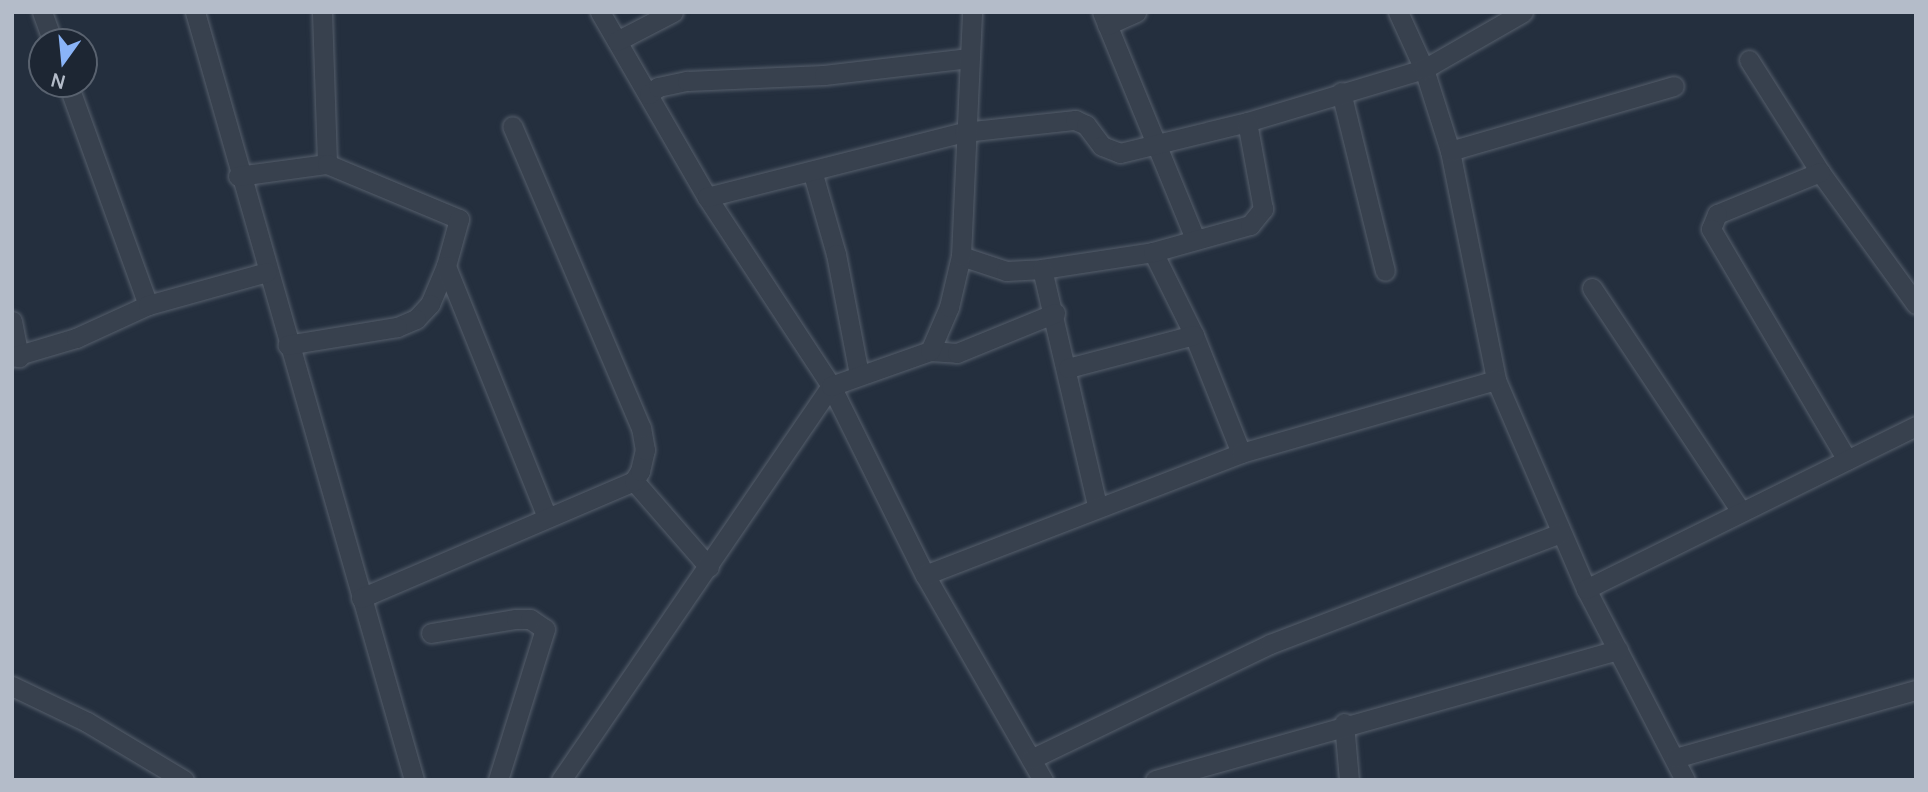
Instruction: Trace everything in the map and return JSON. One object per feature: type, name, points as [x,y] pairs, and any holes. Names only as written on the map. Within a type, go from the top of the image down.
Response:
[{"type":"street","points":[[195,12],[238,176],[414,780]]},
{"type":"street","points":[[322,12],[327,164]]},
{"type":"street","points":[[600,12],[707,197],[831,386],[925,575],[1043,780]]},
{"type":"street","points":[[617,41],[673,12]]},
{"type":"street","points":[[930,351],[949,307],[961,256],[964,131],[972,12]]},
{"type":"street","points":[[1136,12],[1105,19],[1195,239]]},
{"type":"street","points":[[1398,12],[1424,69],[1450,150],[1496,380],[1586,589],[1684,780]]},
{"type":"street","points":[[707,197],[813,174],[964,131],[1075,120],[1086,125],[1111,152],[1156,143],[1247,122],[1424,69],[1522,12]]},
{"type":"street","points":[[649,94],[658,87],[687,81],[824,75],[970,58]]},
{"type":"street","points":[[1749,60],[1820,172],[1916,304]]},
{"type":"street","points":[[1450,150],[1674,86]]},
{"type":"street","points":[[1341,92],[1385,271]]},
{"type":"street","points":[[73,98],[148,305]]},
{"type":"street","points":[[961,256],[1006,271],[1042,269],[1153,252],[1259,219],[1263,209],[1247,122]]},
{"type":"street","points":[[361,598],[634,481],[645,450],[641,428],[512,126]]},
{"type":"street","points":[[238,176],[327,164],[459,219],[446,266],[430,304],[416,319],[397,327],[287,345]]},
{"type":"street","points":[[1820,172],[1717,214],[1711,229],[1847,460]]},
{"type":"street","points":[[813,174],[836,254],[859,375]]},
{"type":"street","points":[[1153,252],[1194,335],[1241,453]]},
{"type":"street","points":[[446,266],[547,517]]},
{"type":"street","points":[[1042,269],[1068,368],[1097,505]]},
{"type":"street","points":[[12,321],[16,357],[76,338],[148,305],[267,272]]},
{"type":"street","points":[[1592,288],[1741,512]]},
{"type":"street","points":[[561,780],[831,386],[930,351],[957,353],[1055,313]]},
{"type":"street","points":[[1068,368],[1194,335]]},
{"type":"street","points":[[925,575],[1097,505],[1241,453],[1496,380]]},
{"type":"street","points":[[1586,589],[1916,426]]},
{"type":"street","points":[[634,481],[709,567]]},
{"type":"street","points":[[1031,759],[1270,644],[1560,533]]},
{"type":"street","points":[[431,633],[516,619],[530,619],[545,629],[498,780]]},
{"type":"street","points":[[1155,780],[1344,723],[1618,650]]},
{"type":"street","points":[[12,686],[87,722],[184,780]]},
{"type":"street","points":[[1675,758],[1916,690]]},
{"type":"street","points":[[1344,723],[1349,780]]}]
